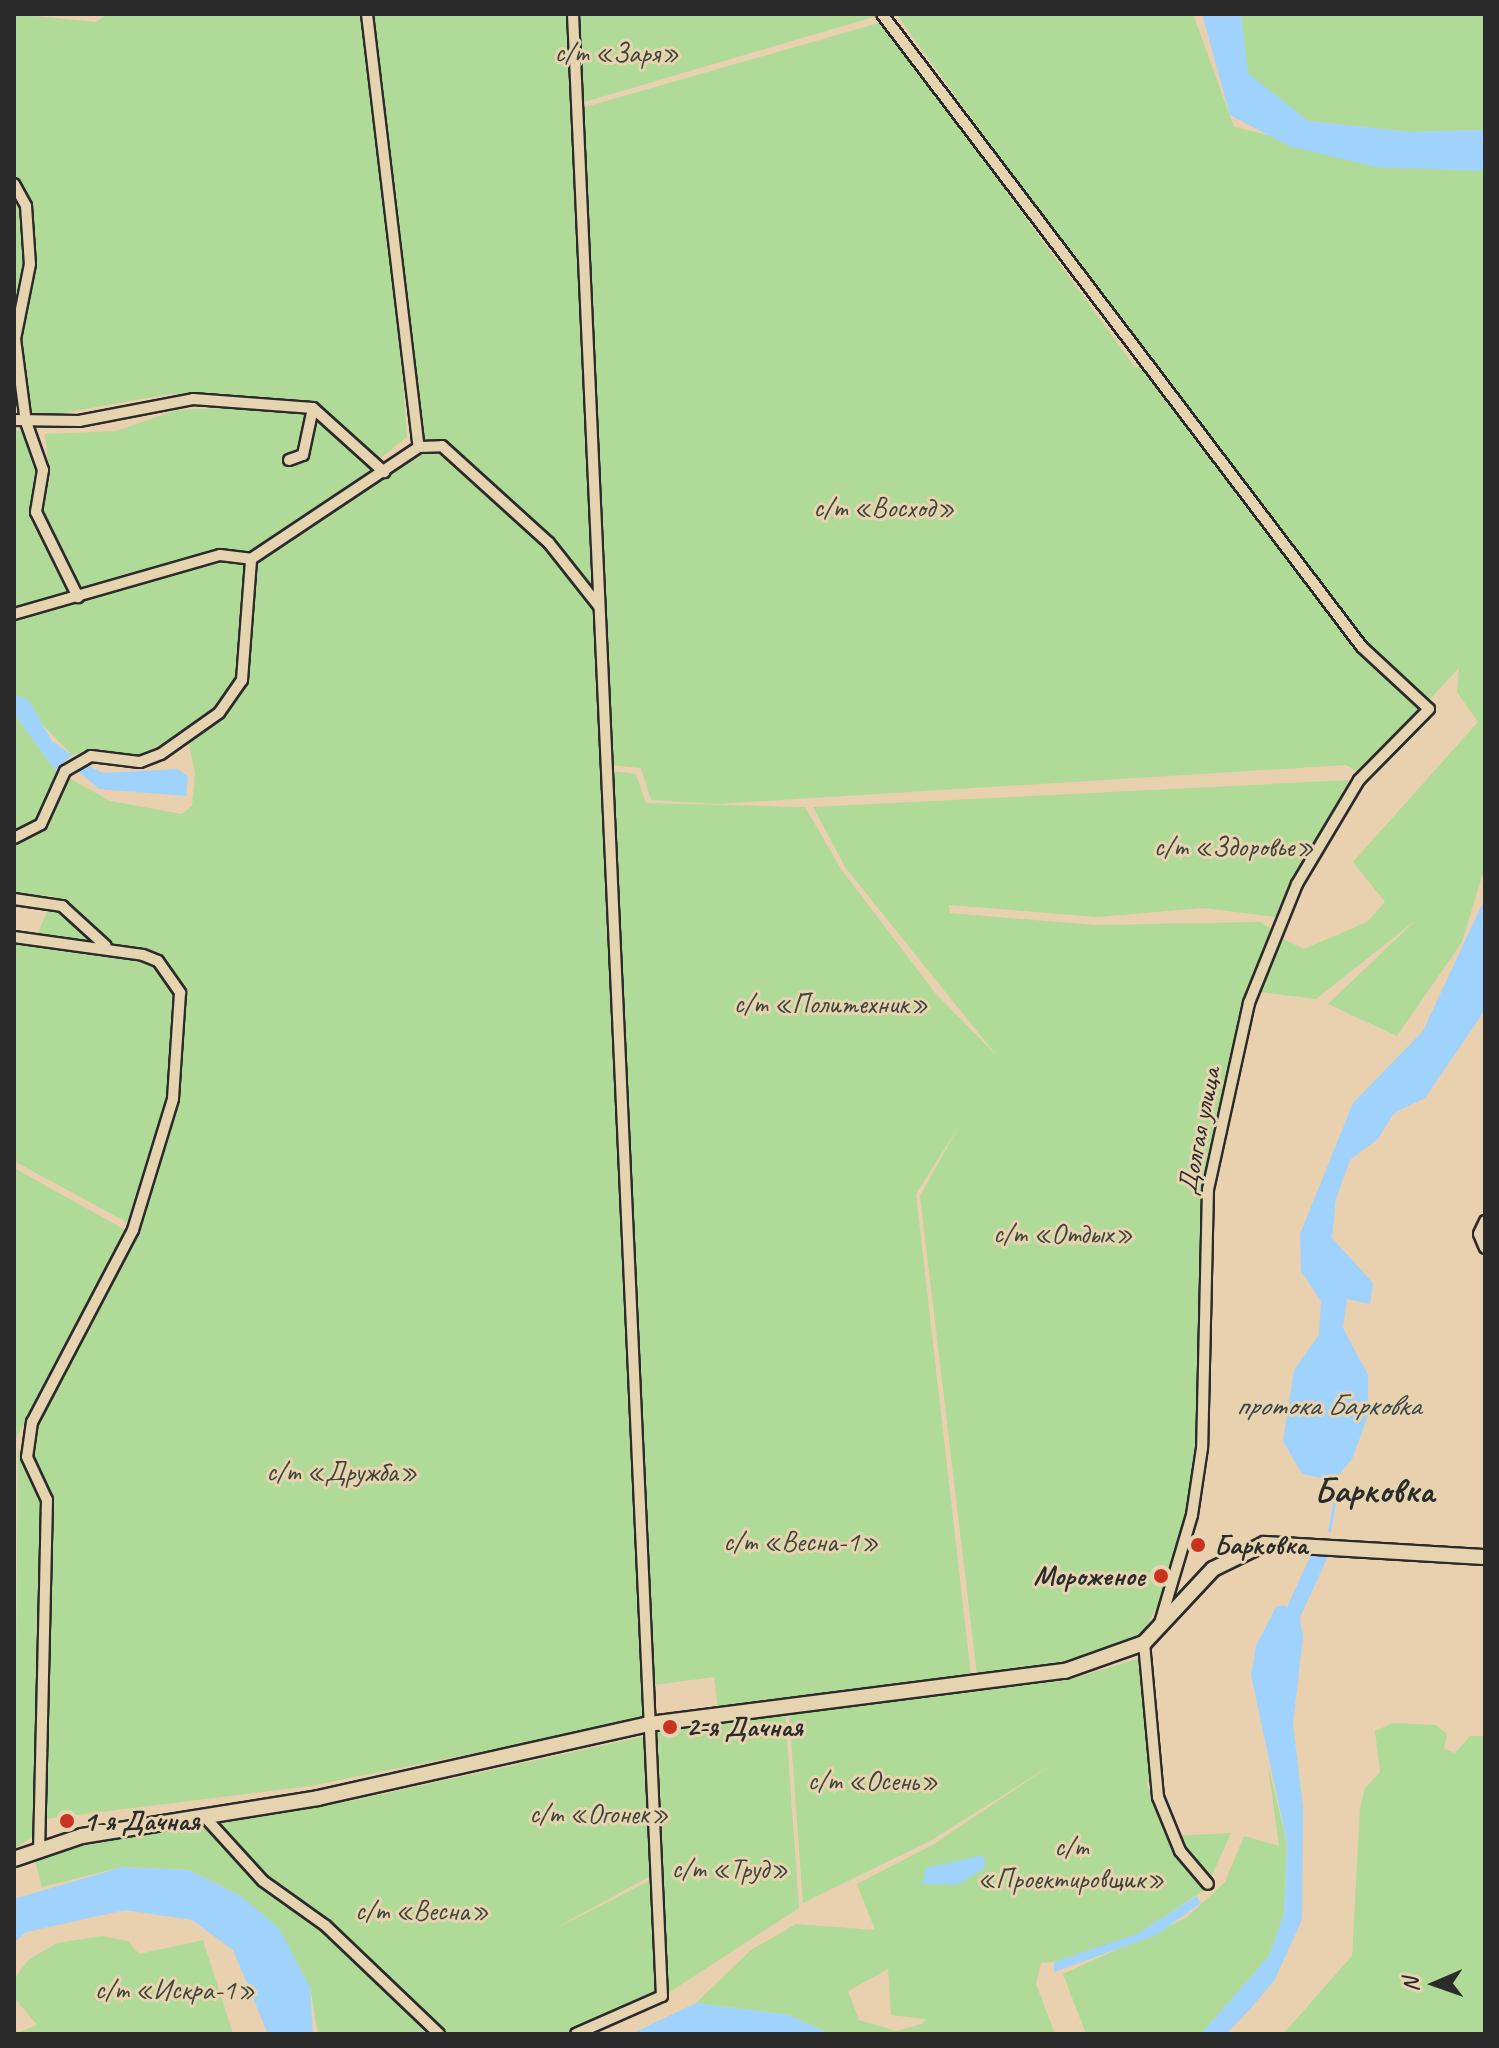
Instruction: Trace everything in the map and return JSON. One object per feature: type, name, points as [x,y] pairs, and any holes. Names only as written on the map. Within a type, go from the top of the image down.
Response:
[{"type":"main road","points":[[14,1859],[39,1847],[203,1815],[318,1798],[649,1724],[1065,1671],[1144,1643],[1213,1569],[1264,1544],[1485,1557]]},
{"type":"street","points":[[367,14],[419,447]]},
{"type":"street","points":[[573,14],[662,1996],[576,2034]]},
{"type":"street","name":"Долгая улица","points":[[882,14],[1362,647],[1429,709],[1411,732],[1359,780],[1297,884],[1249,1003],[1208,1189],[1200,1461],[1157,1632]]},
{"type":"street","points":[[14,184],[26,206],[30,264],[14,339],[26,422],[43,470],[36,512],[78,597]]},
{"type":"street","points":[[14,420],[79,421],[193,399],[313,408],[384,472]]},
{"type":"street","points":[[289,460],[303,455],[313,408]]},
{"type":"street","points":[[14,614],[220,555],[251,559],[419,447],[456,453],[549,543],[598,605]]},
{"type":"street","points":[[14,838],[41,824],[65,771],[91,756],[140,762],[219,713],[242,680],[251,559]]},
{"type":"street","points":[[14,899],[62,906],[106,946]]},
{"type":"street","points":[[14,937],[106,946],[158,961],[180,993],[179,1046],[173,1099],[133,1230],[32,1422],[27,1457],[47,1500],[39,1847]]},
{"type":"street","points":[[1485,1221],[1479,1234],[1485,1248]]},
{"type":"street","points":[[1144,1643],[1158,1797],[1180,1851],[1208,1884]]},
{"type":"street","points":[[203,1815],[263,1881],[326,1926],[439,2034]]},
{"type":"green space","name":"с/т «Дружба»","points":[[14,14],[96,22],[108,14],[362,14],[375,141],[383,143],[370,14],[568,14],[643,1719],[310,1786],[45,1819],[52,1502],[35,1465],[35,1430],[139,1229],[14,1161],[14,940],[33,944],[54,896],[14,894],[14,713],[55,770],[110,801],[182,814],[192,806],[195,773],[186,730],[141,756],[92,750],[72,755],[14,695],[14,428],[25,434],[36,464],[32,502],[50,481],[45,434],[116,431],[177,410],[308,404],[170,394],[46,416],[29,414],[24,371],[14,405]],"holes":[[[408,344],[422,449],[383,478],[373,464],[407,437],[400,345]]]},
{"type":"green space","name":"с/т «Заря»","points":[[576,14],[876,14],[877,16],[581,103]]},
{"type":"green space","name":"с/т «Восход»","points":[[896,14],[1193,14],[1234,127],[1327,149],[1485,167],[1485,866],[1462,942],[1397,1036],[1328,1004],[1416,920],[1316,999],[1259,992],[1283,939],[1304,949],[1367,922],[1385,902],[1353,862],[1478,722],[1457,692],[1459,668],[1360,773],[1346,765],[716,804],[651,800],[641,768],[610,765],[582,108],[882,22],[1135,367],[1153,369]]},
{"type":"green space","points":[[1241,14],[1485,14],[1485,130],[1409,132],[1308,121],[1247,73]]},
{"type":"green space","points":[[610,771],[636,774],[646,803],[805,807],[841,869],[936,994],[997,1056],[845,867],[813,807],[1349,780],[1276,917],[1203,908],[1098,917],[949,905],[950,913],[1095,925],[1260,922],[1271,928],[1243,1001],[1204,1188],[1196,1453],[1187,1504],[1165,1590],[1144,1632],[1072,1663],[977,1675],[920,1196],[959,1126],[916,1194],[971,1676],[718,1709],[714,1677],[654,1685]]},
{"type":"green space","points":[[14,1168],[129,1232],[14,1442]]},
{"type":"green space","points":[[18,1447],[43,1501],[32,1837],[14,1849]]},
{"type":"green space","points":[[1143,1657],[1153,1780],[1146,1783],[1170,1836],[1231,1833],[1206,1889],[1137,1934],[1076,1960],[1041,1963],[1036,1984],[1055,2034],[830,2034],[789,2015],[696,2003],[751,1950],[796,1924],[875,1930],[857,1884],[934,1844],[1053,1764],[930,1841],[803,1903],[789,1712],[1069,1680]],"holes":[[[888,1969],[891,2015],[926,2019],[922,2024],[896,2031],[859,2020],[848,1991]]]},
{"type":"green space","name":"с/т «Труд»","points":[[785,1712],[799,1908],[668,1993],[658,1731]]},
{"type":"green space","points":[[1393,1723],[1436,1725],[1447,1734],[1444,1749],[1455,1753],[1470,1736],[1485,1736],[1485,2034],[1283,2034],[1352,1956],[1360,1808],[1365,1788],[1380,1772],[1375,1731]]},
{"type":"green space","name":"с/т «Весна»","points":[[646,1736],[652,1875],[549,1932],[653,1879],[659,1995],[569,2034],[318,2034],[310,1987],[241,1896],[189,1870],[122,1867],[42,1887],[34,1857],[104,1838],[351,1801]]},
{"type":"green space","points":[[1268,1766],[1287,1843],[1284,1914],[1269,1956],[1201,2034],[1086,2034],[1063,1974],[1186,1918],[1225,1882],[1244,1836],[1279,1846]]},
{"type":"green space","name":"с/т «Искра-1»","points":[[102,1936],[128,1941],[139,1954],[203,1940],[233,2034],[14,2034],[37,2025],[14,1997],[14,1980],[28,1960],[57,1943]]},
{"type":"water","points":[[1202,14],[1241,14],[1248,73],[1308,121],[1409,132],[1485,130],[1485,171],[1376,167],[1289,146],[1230,115]]},
{"type":"water","points":[[14,695],[28,699],[52,741],[72,755],[55,770],[14,713]]},
{"type":"water","points":[[87,765],[103,773],[178,769],[188,777],[186,796],[99,789],[77,770]]},
{"type":"water","name":"протока Барковка","points":[[1485,898],[1485,1010],[1425,1098],[1394,1113],[1378,1139],[1350,1160],[1336,1199],[1332,1238],[1373,1283],[1370,1304],[1347,1299],[1343,1328],[1368,1375],[1368,1416],[1352,1459],[1334,1481],[1302,1474],[1283,1441],[1294,1370],[1319,1335],[1321,1301],[1301,1271],[1300,1234],[1353,1103],[1423,1031]]},
{"type":"water","points":[[1284,1605],[1299,1614],[1303,1637],[1293,1724],[1303,1807],[1302,1920],[1274,1981],[1250,2009],[1226,2034],[1201,2034],[1269,1956],[1284,1914],[1287,1843],[1251,1675],[1256,1646],[1276,1607]]},
{"type":"water","points":[[984,1855],[985,1868],[957,1885],[922,1884],[926,1868]]},
{"type":"water","points":[[122,1867],[189,1870],[241,1896],[279,1928],[310,1987],[313,2034],[268,2034],[233,1950],[192,1920],[125,1910],[26,1932],[14,1943],[14,1899]]},
{"type":"water","points":[[1196,1896],[1201,1903],[1156,1935],[1054,1972],[1054,1962],[1137,1934]]},
{"type":"water","points":[[696,2003],[789,2015],[830,2034],[631,2034]]},
{"type":"waterway","points":[[1322,1475],[1335,1497],[1329,1530]]},
{"type":"waterway","points":[[1286,1629],[1321,1552]]},
{"type":"place","name":"Барковка","points":[[1198,1545]]},
{"type":"place","name":"Мороженое","points":[[1161,1576]]},
{"type":"place","name":"2-я Дачная","points":[[670,1727]]},
{"type":"place","name":"1-я Дачная","points":[[67,1821]]},
{"type":"district","name":"Барковка","points":[[1374,1491]]},
{"type":"park label","name":"с/т «Здоровье»","points":[[1234,847]]},
{"type":"park label","name":"с/т «Политехник»","points":[[831,1004]]},
{"type":"park label","name":"с/т «Отдых»","points":[[1063,1234]]},
{"type":"park label","name":"с/т «Весна-1»","points":[[801,1542]]},
{"type":"park label","name":"с/т «Осень»","points":[[873,1781]]},
{"type":"park label","name":"с/т «Огонек»","points":[[599,1814]]},
{"type":"park label","name":"с/т «Проектировщик»","points":[[1071,1863]]}]
